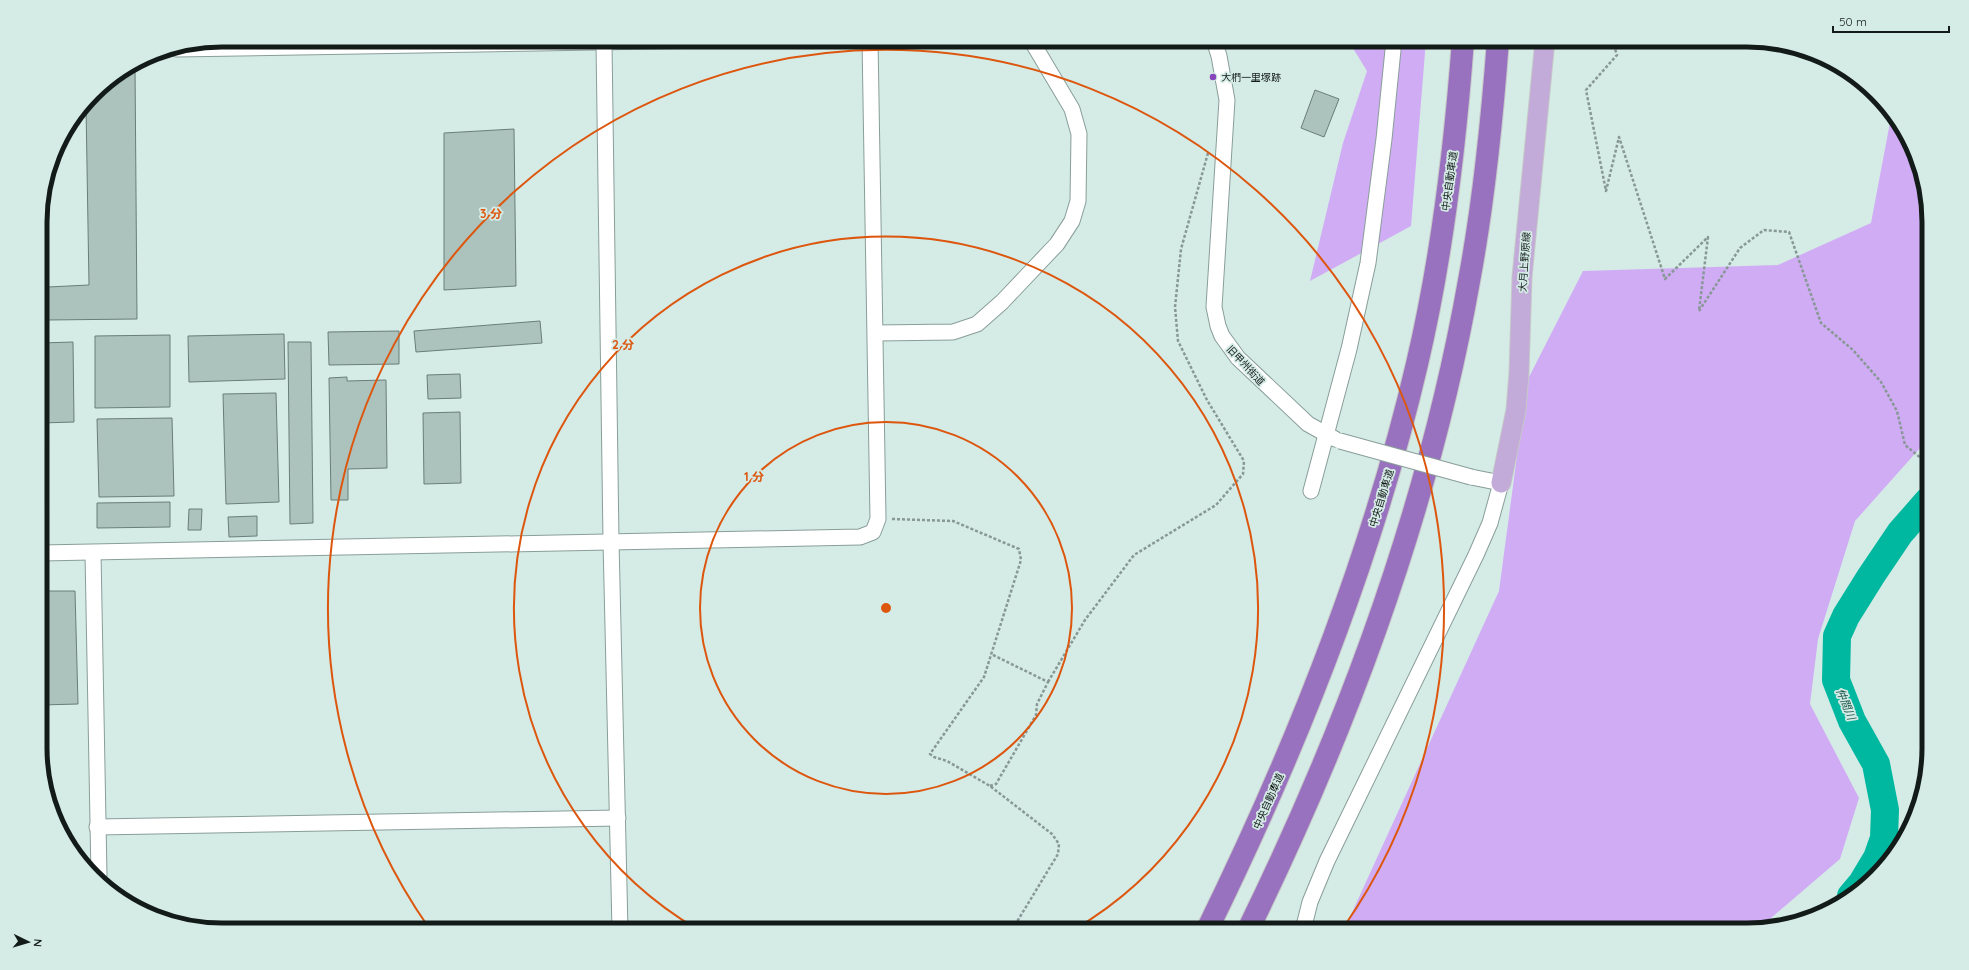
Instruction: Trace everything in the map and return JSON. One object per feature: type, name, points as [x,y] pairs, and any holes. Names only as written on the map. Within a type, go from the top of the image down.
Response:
[{"type":"highway","name":"中央自動車道","points":[[1210,923],[1264,810],[1310,699],[1342,615],[1371,530],[1397,444],[1417,363],[1435,274],[1457,119],[1462,47]]},
{"type":"highway","points":[[1251,923],[1308,804],[1350,703],[1379,621],[1430,454],[1452,369],[1471,274],[1492,120],[1497,47]]},
{"type":"main road","name":"大月上野原線","points":[[1501,484],[1516,403],[1519,373],[1522,277],[1544,47]]},
{"type":"street","points":[[195,49],[319,47]]},
{"type":"street","points":[[604,47],[611,541],[620,923]]},
{"type":"street","points":[[47,553],[860,537],[873,532],[878,518],[870,47]]},
{"type":"street","points":[[876,333],[953,332],[977,324],[1002,302],[1057,244],[1072,221],[1078,201],[1079,134],[1072,109],[1035,47]]},
{"type":"street","name":"旧甲州街道","points":[[1216,47],[1227,100],[1214,307],[1218,326],[1231,350],[1274,393],[1308,424],[1334,438],[1471,477],[1501,484]]},
{"type":"street","points":[[1312,491],[1334,438],[1368,264],[1384,139],[1393,47]]},
{"type":"street","points":[[1305,923],[1310,902],[1327,861],[1476,556],[1490,523],[1501,484]]},
{"type":"street","points":[[93,553],[99,873]]},
{"type":"street","points":[[97,827],[618,818]]},
{"type":"path","points":[[1614,47],[1617,55],[1586,90],[1606,190],[1619,137],[1665,279],[1708,237],[1699,311],[1740,248],[1764,230],[1789,232],[1821,323],[1853,350],[1881,382],[1898,411],[1905,445],[1910,451],[1922,460]]},
{"type":"path","points":[[990,786],[996,784],[1036,715],[1037,704],[1048,682],[1085,620],[1134,555],[1216,504],[1243,474],[1244,460],[1207,400],[1178,342],[1175,307],[1181,249],[1190,213],[1210,145],[1226,129]]},
{"type":"path","points":[[878,518],[953,521],[1019,549],[1021,560],[984,677],[930,754],[946,761],[990,786],[1052,834],[1059,844],[1058,854],[1016,923]]},
{"type":"path","points":[[991,654],[1048,682]]},
{"type":"shaded area","points":[[1352,47],[1425,47],[1411,226],[1310,281],[1343,143],[1367,71]]},
{"type":"shaded area","points":[[1890,122],[1899,135],[1909,155],[1921,199],[1922,446],[1855,521],[1818,639],[1810,704],[1859,798],[1840,859],[1766,922],[1347,923],[1499,591],[1527,381],[1583,271],[1778,265],[1871,223]]},
{"type":"building","points":[[135,70],[137,319],[48,320],[48,287],[89,285],[86,112],[107,90]]},
{"type":"building","points":[[1315,90],[1339,99],[1324,137],[1301,128]]},
{"type":"building","points":[[514,129],[516,286],[444,290],[444,133]]},
{"type":"building","points":[[540,321],[542,343],[416,352],[414,331]]},
{"type":"building","points":[[399,331],[399,364],[329,365],[328,332]]},
{"type":"building","points":[[284,334],[285,379],[189,382],[188,336]]},
{"type":"building","points":[[170,335],[170,407],[95,408],[95,336]]},
{"type":"building","points":[[73,342],[74,422],[47,423],[47,343]]},
{"type":"building","points":[[288,342],[311,342],[313,523],[290,524]]},
{"type":"building","points":[[460,374],[461,398],[428,399],[427,375]]},
{"type":"building","points":[[347,377],[347,381],[386,380],[387,468],[348,469],[348,500],[331,500],[329,378]]},
{"type":"building","points":[[276,393],[279,502],[226,504],[223,394]]},
{"type":"building","points":[[460,412],[461,483],[424,484],[423,413]]},
{"type":"building","points":[[172,418],[174,496],[99,497],[97,419]]},
{"type":"building","points":[[170,502],[170,527],[97,528],[97,503]]},
{"type":"building","points":[[189,509],[202,509],[201,530],[188,530]]},
{"type":"building","points":[[257,516],[257,536],[229,537],[228,517]]},
{"type":"building","points":[[47,591],[75,591],[78,704],[47,705]]},
{"type":"waterway","name":"仲間川","points":[[1866,877],[1877,858],[1884,838],[1885,810],[1876,764],[1852,721],[1836,680],[1837,636],[1846,616],[1871,576],[1900,533],[1922,508]]},
{"type":"place","name":"大椚一里塚跡","points":[[1213,77]]}]
